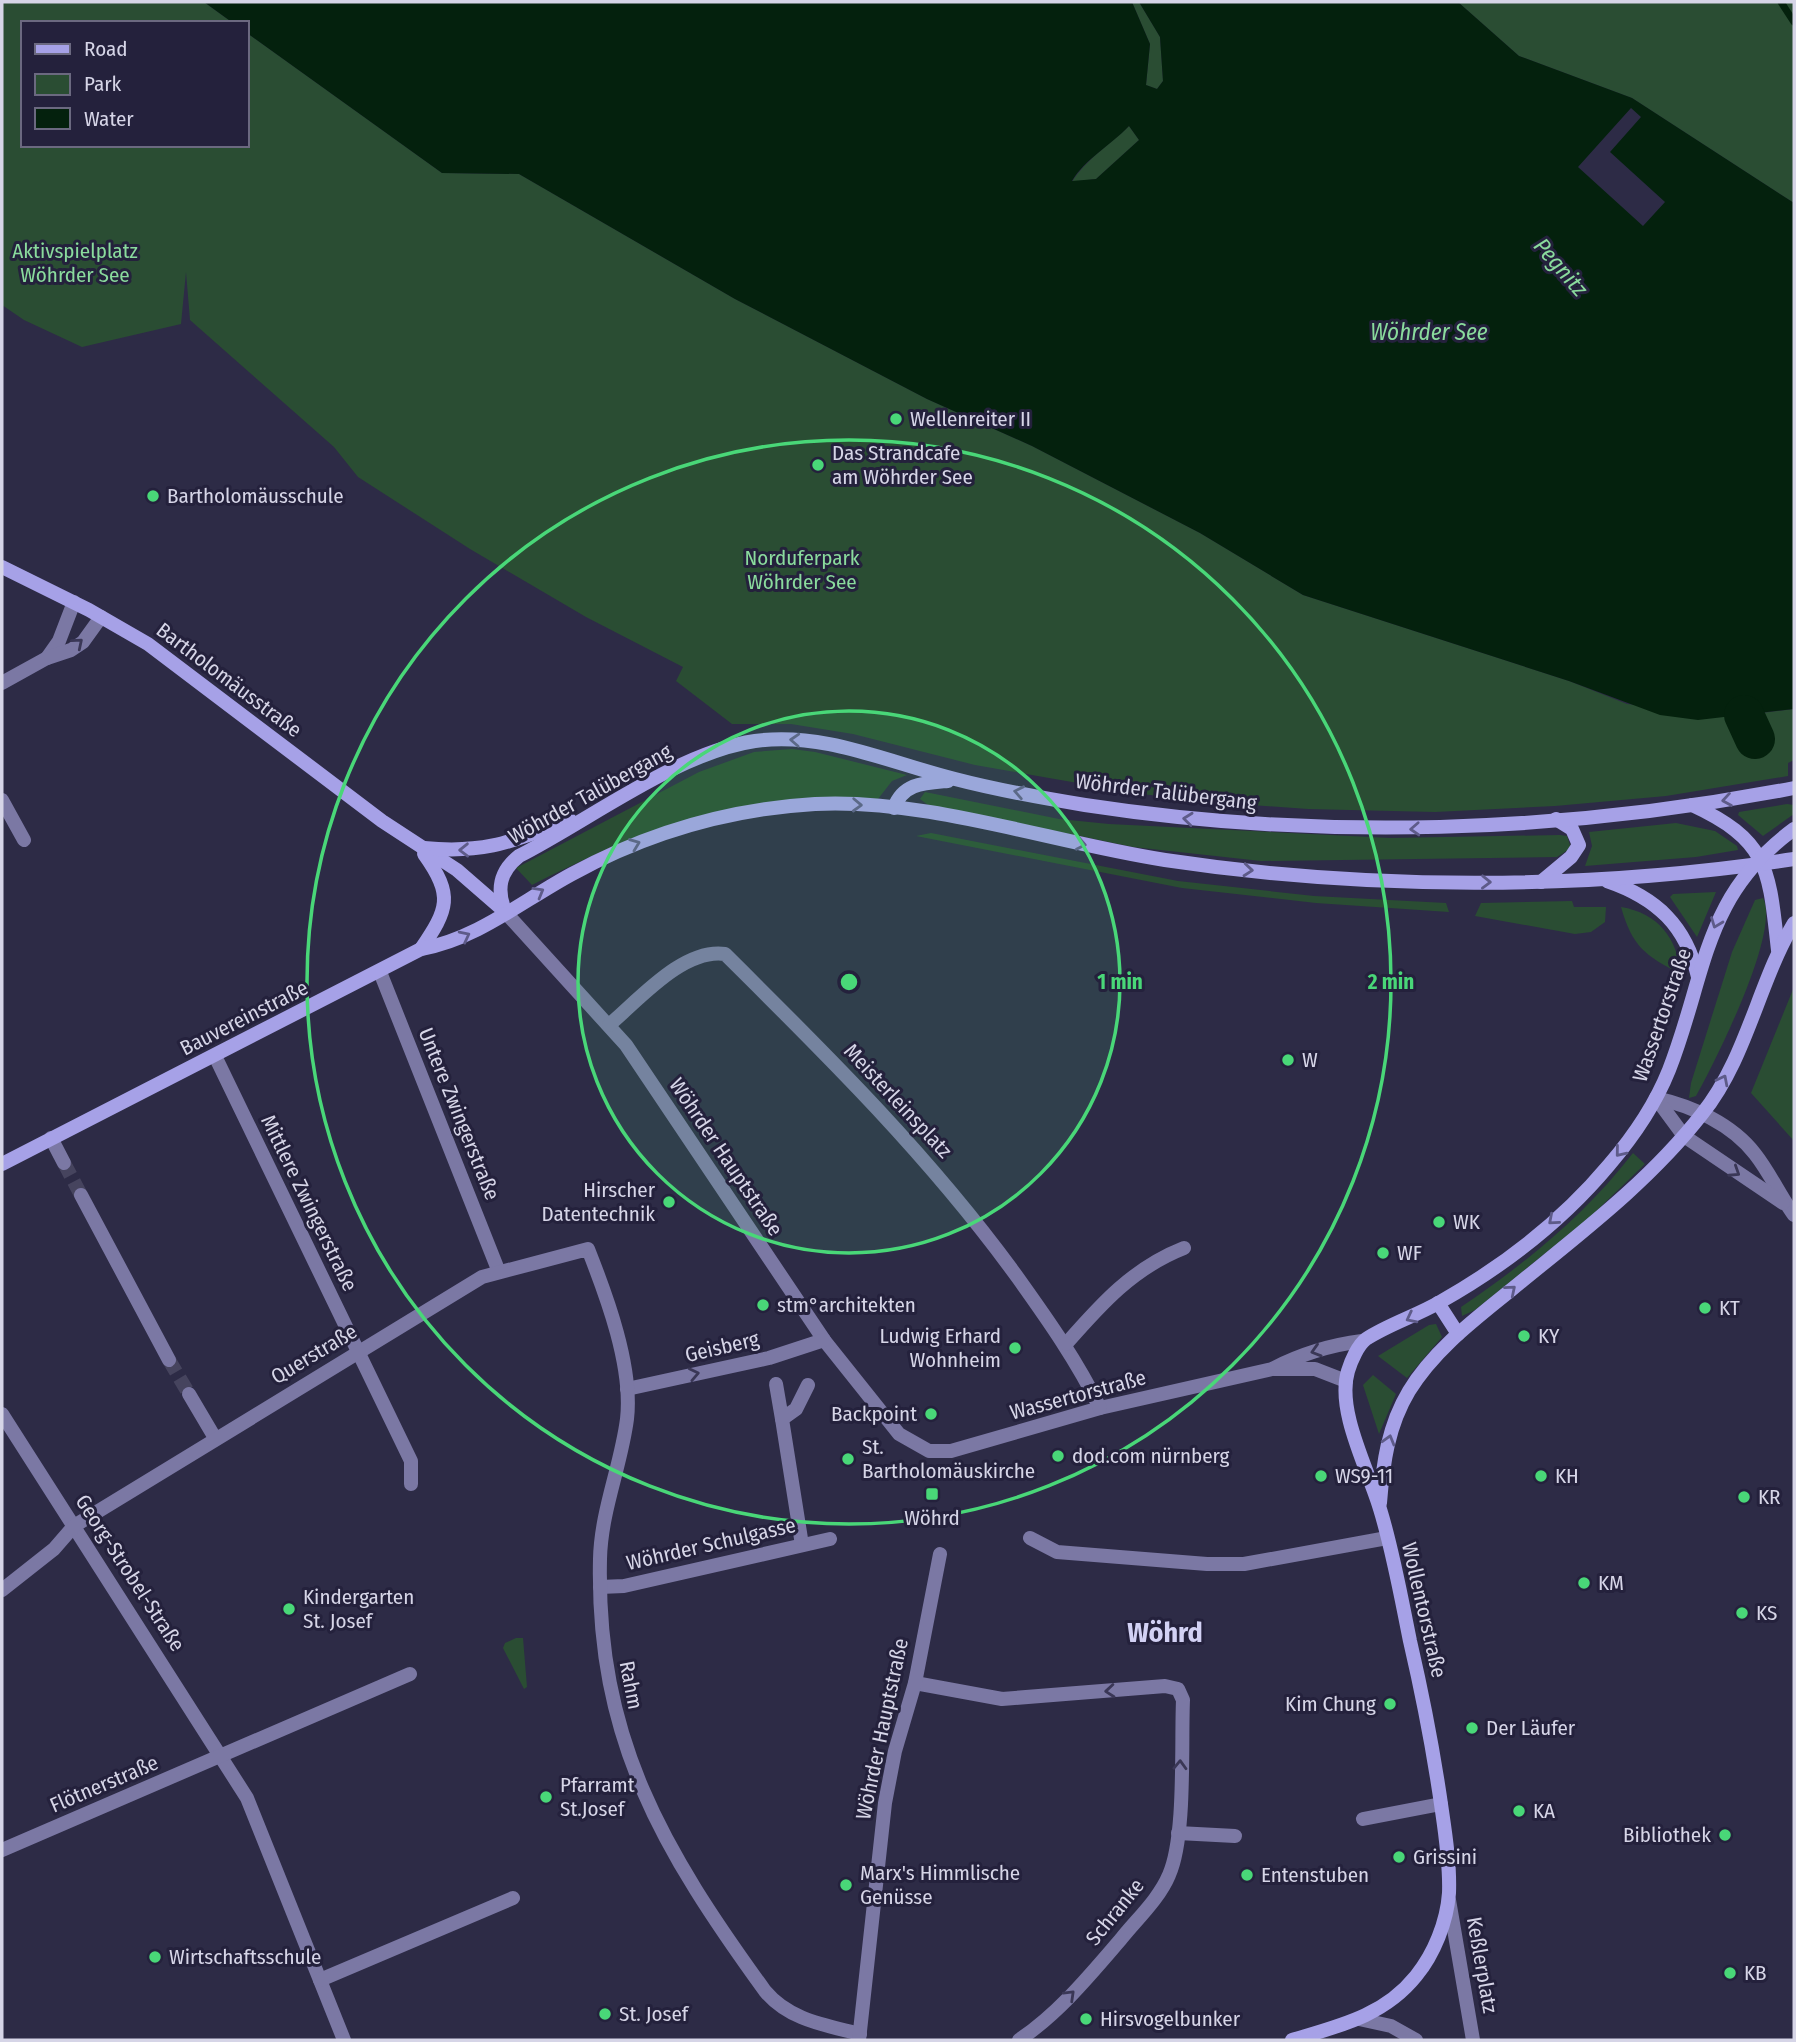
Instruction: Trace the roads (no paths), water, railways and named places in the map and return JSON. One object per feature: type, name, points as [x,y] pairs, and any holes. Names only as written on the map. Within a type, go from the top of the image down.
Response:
[{"type":"main road","name":"Bartholomäusstraße","points":[[2,567],[74,602],[148,644],[419,848],[457,870],[506,913]]},
{"type":"main road","name":"Wöhrder Talübergang","points":[[506,913],[499,892],[508,866],[519,856],[599,810],[720,750],[772,739],[823,743],[956,780],[1082,804],[1258,825],[1410,830],[1691,805],[1794,788]]},
{"type":"main road","points":[[894,808],[900,793],[909,788],[956,780]]},
{"type":"main road","points":[[506,913],[593,862],[700,822],[738,813],[818,804],[894,808],[1132,854],[1230,869],[1381,879],[1541,882],[1603,879],[1794,859]]},
{"type":"main road","points":[[1691,805],[1737,830],[1758,862],[1772,897],[1778,951]]},
{"type":"main road","points":[[419,848],[456,851],[490,848],[599,810]]},
{"type":"main road","points":[[1541,882],[1571,857],[1579,845],[1572,829],[1556,819]]},
{"type":"main road","points":[[1758,862],[1794,829]]},
{"type":"main road","points":[[419,848],[441,879],[445,896],[442,914],[421,949]]},
{"type":"main road","name":"Wassertorstraße","points":[[1362,1341],[1438,1303],[1508,1258],[1563,1211],[1607,1168],[1656,1098],[1679,1043],[1723,907],[1758,862]]},
{"type":"main road","points":[[1603,879],[1636,892],[1664,911],[1687,943],[1699,979]]},
{"type":"main road","name":"Bauvereinstraße","points":[[2,1164],[421,949],[448,944],[506,913]]},
{"type":"main road","points":[[1380,1508],[1385,1452],[1396,1419],[1421,1374],[1458,1334],[1606,1212],[1684,1136],[1703,1113],[1737,1053],[1778,951],[1794,923]]},
{"type":"main road","points":[[1438,1303],[1458,1334]]},
{"type":"main road","points":[[1346,1381],[1362,1341]]},
{"type":"main road","name":"Wollentorstraße","points":[[1292,2040],[1359,2019],[1391,2001],[1416,1976],[1437,1940],[1448,1896],[1441,1804],[1421,1689],[1380,1508],[1363,1469],[1346,1381]]},
{"type":"street","points":[[47,658],[59,641],[74,602]]},
{"type":"street","points":[[2,683],[83,642],[101,617]]},
{"type":"street","points":[[2,800],[24,841]]},
{"type":"street","name":"Wöhrder Hauptstraße","points":[[506,913],[626,1045],[824,1340],[899,1434]]},
{"type":"street","name":"Meisterleinsplatz","points":[[609,1025],[685,961],[704,953],[725,954],[846,1074],[977,1222],[1066,1344],[1100,1408]]},
{"type":"street","name":"Untere Zwingerstraße","points":[[380,972],[499,1272]]},
{"type":"street","name":"Mittlere Zwingerstraße","points":[[215,1056],[411,1461],[411,1484]]},
{"type":"street","points":[[1656,1098],[1703,1113],[1748,1147],[1791,1210]]},
{"type":"street","points":[[1656,1098],[1684,1136],[1791,1210]]},
{"type":"street","points":[[51,1138],[64,1163]]},
{"type":"street","points":[[81,1195],[169,1360]]},
{"type":"street","points":[[1066,1344],[1131,1276],[1158,1258],[1184,1248]]},
{"type":"street","name":"Querstraße","points":[[2,1590],[54,1549],[74,1526],[482,1277],[588,1249]]},
{"type":"street","name":"Rahm","points":[[588,1249],[603,1286],[627,1389],[627,1418],[603,1528],[600,1587],[603,1652],[615,1717],[636,1777],[677,1857],[734,1947],[773,2001],[808,2021],[860,2037]]},
{"type":"street","name":"Geisberg","points":[[627,1389],[769,1358],[824,1340]]},
{"type":"street","name":"Wassertorstraße","points":[[1272,1369],[1294,1358],[1335,1345],[1362,1341]]},
{"type":"street","name":"Wassertorstraße","points":[[899,1434],[929,1451],[951,1451],[1100,1408],[1272,1369],[1315,1369],[1346,1381]]},
{"type":"street","points":[[776,1384],[802,1545]]},
{"type":"street","points":[[782,1419],[796,1409],[808,1385]]},
{"type":"street","points":[[189,1394],[215,1438]]},
{"type":"street","name":"Georg-Strobel-Straße","points":[[2,1414],[247,1798],[344,2040]]},
{"type":"street","points":[[1030,1538],[1057,1552],[1244,1564],[1387,1538]]},
{"type":"street","name":"Wöhrder Schulgasse","points":[[600,1587],[624,1586],[830,1539]]},
{"type":"street","name":"Wöhrder Hauptstraße","points":[[860,2037],[885,1803],[895,1751],[915,1683],[940,1554]]},
{"type":"street","points":[[222,1756],[411,1674]]},
{"type":"street","name":"Schranke","points":[[915,1683],[1002,1699],[1166,1686],[1178,1689],[1183,1700],[1178,1833],[1169,1875],[1146,1910],[1091,1976],[1035,2029],[1019,2040]]},
{"type":"street","name":"Flötnerstraße","points":[[2,1850],[222,1756]]},
{"type":"street","points":[[1363,1819],[1441,1804]]},
{"type":"street","points":[[1178,1833],[1234,1836]]},
{"type":"street","name":"Keßlerplatz","points":[[1448,1896],[1473,2040]]},
{"type":"street","points":[[320,1979],[513,1898]]},
{"type":"street","points":[[1359,2019],[1391,2026],[1416,2040]]},
{"type":"water","name":"Wöhrder See","points":[[204,2],[1132,2],[1150,44],[1146,85],[1157,89],[1163,81],[1160,37],[1139,2],[1458,2],[1519,56],[1632,98],[1794,203],[1794,709],[1698,720],[1660,715],[1569,681],[1303,595],[1200,533],[1032,446],[927,399],[735,299],[519,174],[442,173],[248,34],[248,21],[230,21]],"holes":[[[1129,126],[1139,140],[1096,179],[1072,181],[1084,166]]]},
{"type":"waterway","points":[[1781,2],[1794,22]]},
{"type":"waterway","points":[[1744,715],[1755,739]]},
{"type":"tunnel","points":[[64,1163],[81,1195]]},
{"type":"tunnel","points":[[169,1360],[189,1394]]},
{"type":"place","name":"Wellenreiter II","points":[[896,419]]},
{"type":"place","name":"Das Strandcafe am Wöhrder See","points":[[818,465]]},
{"type":"place","name":"Bartholomäusschule","points":[[153,496]]},
{"type":"place","name":"W","points":[[1288,1060]]},
{"type":"place","name":"Hirscher Datentechnik","points":[[669,1202]]},
{"type":"place","name":"WK","points":[[1439,1222]]},
{"type":"place","name":"WF","points":[[1383,1253]]},
{"type":"place","name":"stm°architekten","points":[[763,1305]]},
{"type":"place","name":"KT","points":[[1705,1308]]},
{"type":"place","name":"KY","points":[[1524,1336]]},
{"type":"place","name":"Ludwig Erhard Wohnheim","points":[[1015,1348]]},
{"type":"place","name":"Backpoint","points":[[931,1414]]},
{"type":"place","name":"dod.com nürnberg","points":[[1058,1456]]},
{"type":"place","name":"St. Bartholomäuskirche","points":[[848,1459]]},
{"type":"place","name":"WS9-11","points":[[1321,1476]]},
{"type":"place","name":"KH","points":[[1541,1476]]},
{"type":"place","name":"Wöhrd","points":[[932,1494]]},
{"type":"place","name":"KR","points":[[1744,1497]]},
{"type":"place","name":"KM","points":[[1584,1583]]},
{"type":"place","name":"Kindergarten St. Josef","points":[[289,1609]]},
{"type":"place","name":"KS","points":[[1742,1613]]},
{"type":"place","name":"Kim Chung","points":[[1390,1704]]},
{"type":"place","name":"Der Läufer","points":[[1472,1728]]},
{"type":"place","name":"Pfarramt St.Josef","points":[[546,1797]]},
{"type":"place","name":"KA","points":[[1519,1811]]},
{"type":"place","name":"Bibliothek","points":[[1725,1835]]},
{"type":"place","name":"Grissini","points":[[1399,1857]]},
{"type":"place","name":"Entenstuben","points":[[1247,1875]]},
{"type":"place","name":"Marx's Himmlische Genüsse","points":[[846,1885]]},
{"type":"place","name":"Wirtschaftsschule","points":[[155,1957]]},
{"type":"place","name":"KB","points":[[1730,1973]]},
{"type":"place","name":"St. Josef","points":[[605,2014]]},
{"type":"place","name":"Hirsvogelbunker","points":[[1086,2019]]},
{"type":"district","name":"Wöhrd","points":[[1165,1632]]},
{"type":"park label","name":"Aktivspielplatz Wöhrder See","points":[[75,263]]},
{"type":"park label","name":"Norduferpark Wöhrder See","points":[[802,570]]},
{"type":"water label","name":"Pegnitz","points":[[1561,267]]}]
